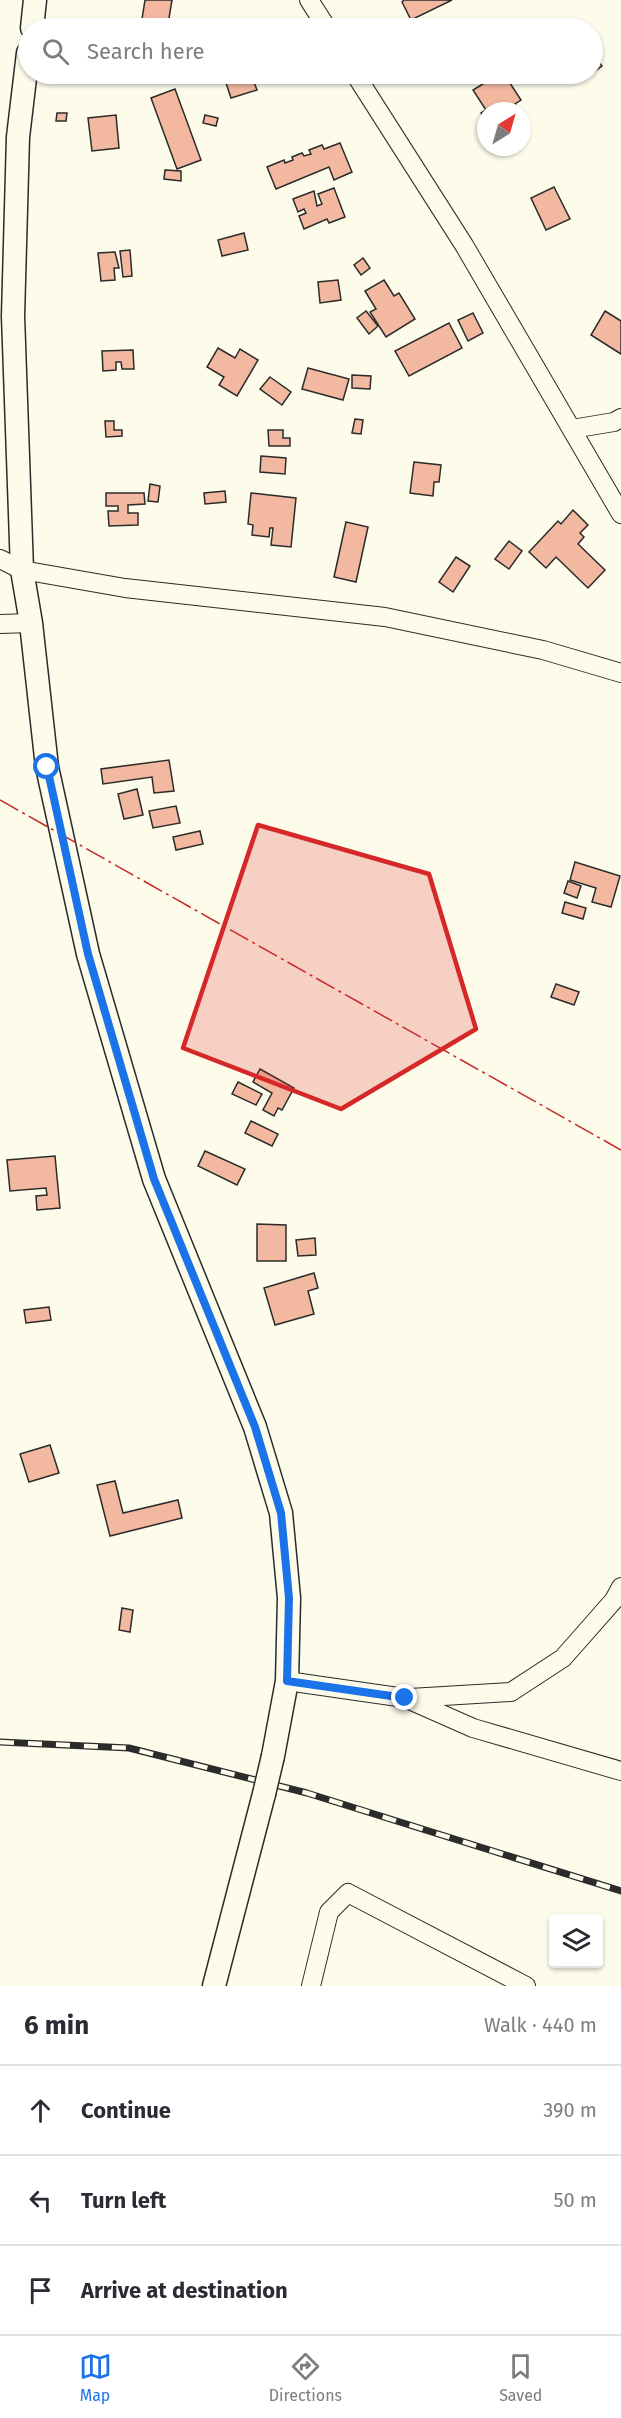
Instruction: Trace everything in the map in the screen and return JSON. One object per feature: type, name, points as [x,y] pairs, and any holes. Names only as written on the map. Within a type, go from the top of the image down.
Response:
[{"type":"main road","points":[[33,18],[35,0]]},
{"type":"main road","points":[[24,84],[18,137],[12,316],[22,570],[31,623],[47,767],[88,954],[154,1179],[255,1427],[281,1513],[289,1598],[287,1681],[264,1794],[214,1986]]},
{"type":"street","points":[[309,0],[321,18]]},
{"type":"street","points":[[361,84],[464,245],[621,514]]},
{"type":"street","points":[[572,429],[614,422],[621,418]]},
{"type":"street","points":[[0,559],[22,570],[125,588],[385,618],[543,650],[621,673]]},
{"type":"street","points":[[0,624],[31,623]]},
{"type":"street","points":[[287,1681],[405,1698],[511,1692],[563,1658],[614,1600],[621,1587]]},
{"type":"street","points":[[405,1698],[473,1728],[621,1771]]},
{"type":"street","points":[[311,1986],[329,1912],[348,1893],[526,1986]]},
{"type":"highlighted area","points":[[258,825],[429,874],[476,1029],[341,1109],[183,1048]]},
{"type":"building","points":[[145,0],[172,0],[169,18],[142,18]]},
{"type":"building","points":[[404,0],[452,0],[415,18],[410,18],[402,2]]},
{"type":"building","points":[[226,84],[255,84],[257,90],[231,98]]},
{"type":"building","points":[[483,84],[511,84],[521,100],[518,102],[481,102],[473,90]]},
{"type":"building","points":[[175,89],[201,160],[177,169],[151,98]]},
{"type":"building","points":[[57,113],[67,113],[66,121],[56,121]]},
{"type":"building","points":[[116,115],[119,148],[92,151],[88,118]]},
{"type":"building","points":[[205,115],[218,118],[216,126],[203,123]]},
{"type":"building","points":[[340,143],[352,172],[334,180],[329,167],[276,189],[267,167],[284,160],[285,163],[293,160],[292,157],[302,153],[304,156],[311,154],[309,150],[322,145],[324,149]]},
{"type":"building","points":[[165,170],[181,171],[181,181],[164,179]]},
{"type":"building","points":[[554,187],[570,219],[546,230],[531,198]]},
{"type":"building","points":[[334,188],[345,217],[329,223],[327,219],[304,229],[299,216],[306,213],[304,209],[298,212],[293,199],[314,191],[317,206],[322,204],[318,194]]},
{"type":"building","points":[[244,233],[248,250],[222,256],[218,240]]},
{"type":"building","points":[[130,250],[132,276],[123,277],[120,251]]},
{"type":"building","points":[[115,252],[119,268],[114,268],[115,280],[101,281],[98,253]]},
{"type":"building","points":[[363,258],[370,268],[361,275],[354,265]]},
{"type":"building","points":[[338,280],[341,300],[320,303],[318,282]]},
{"type":"building","points":[[384,280],[394,296],[399,293],[415,319],[386,337],[370,312],[376,309],[365,291]]},
{"type":"building","points":[[366,311],[378,326],[369,334],[357,318]]},
{"type":"building","points":[[605,311],[621,321],[621,354],[591,335]]},
{"type":"building","points":[[473,313],[483,333],[468,341],[458,320]]},
{"type":"building","points":[[449,323],[462,348],[409,376],[395,351]]},
{"type":"building","points":[[218,348],[235,358],[240,349],[258,360],[237,396],[219,385],[224,377],[207,367]]},
{"type":"building","points":[[133,350],[134,369],[122,369],[121,362],[116,362],[116,370],[103,371],[102,351]]},
{"type":"building","points":[[308,368],[349,379],[343,400],[302,389]]},
{"type":"building","points":[[352,375],[371,376],[370,389],[352,388]]},
{"type":"building","points":[[270,377],[291,392],[282,405],[260,389]]},
{"type":"building","points":[[355,419],[363,420],[361,434],[352,433]]},
{"type":"building","points":[[105,421],[114,421],[114,430],[122,430],[122,436],[106,437]]},
{"type":"building","points":[[268,430],[283,430],[283,438],[290,438],[290,446],[269,446]]},
{"type":"building","points":[[261,456],[286,458],[285,474],[260,472]]},
{"type":"building","points":[[414,462],[441,465],[439,482],[434,482],[433,496],[410,493]]},
{"type":"building","points":[[150,484],[160,486],[158,502],[148,501]]},
{"type":"building","points":[[225,491],[226,502],[205,504],[204,493]]},
{"type":"building","points":[[106,493],[144,493],[145,504],[128,505],[128,513],[138,513],[138,525],[109,526],[108,511],[118,511],[118,506],[106,506]]},
{"type":"building","points":[[251,493],[296,498],[291,547],[271,545],[273,528],[270,528],[269,537],[252,535],[253,525],[248,524]]},
{"type":"building","points":[[573,510],[588,525],[580,533],[584,537],[578,544],[605,570],[588,588],[556,557],[546,568],[529,552],[558,521],[561,524]]},
{"type":"building","points":[[346,522],[368,527],[356,582],[334,577]]},
{"type":"building","points":[[509,541],[522,551],[509,569],[495,559]]},
{"type":"building","points":[[456,557],[470,566],[453,592],[439,582]]},
{"type":"building","points":[[169,760],[174,791],[154,793],[152,777],[103,784],[101,769]]},
{"type":"building","points":[[137,789],[143,815],[124,819],[118,794]]},
{"type":"building","points":[[176,806],[180,823],[153,828],[149,811]]},
{"type":"building","points":[[200,831],[203,844],[176,850],[173,837]]},
{"type":"building","points":[[575,862],[620,876],[611,907],[592,902],[596,888],[570,880]]},
{"type":"building","points":[[568,881],[581,886],[577,898],[564,893]]},
{"type":"building","points":[[565,902],[586,908],[583,919],[562,913]]},
{"type":"building","points":[[556,984],[579,992],[574,1005],[551,997]]},
{"type":"building","points":[[260,1069],[294,1088],[282,1110],[278,1108],[274,1116],[263,1110],[272,1093],[253,1082]]},
{"type":"building","points":[[238,1082],[262,1094],[256,1105],[232,1094]]},
{"type":"building","points":[[251,1121],[278,1134],[272,1146],[245,1133]]},
{"type":"building","points":[[205,1151],[245,1169],[237,1185],[198,1166]]},
{"type":"building","points":[[55,1156],[60,1208],[37,1210],[36,1196],[47,1195],[46,1188],[10,1191],[7,1160]]},
{"type":"building","points":[[257,1224],[286,1225],[286,1261],[257,1261]]},
{"type":"building","points":[[315,1238],[316,1255],[298,1256],[296,1240]]},
{"type":"building","points":[[314,1273],[318,1288],[308,1291],[314,1314],[275,1325],[264,1288]]},
{"type":"building","points":[[49,1307],[51,1320],[26,1323],[24,1310]]},
{"type":"building","points":[[50,1445],[59,1473],[29,1482],[20,1454]]},
{"type":"building","points":[[115,1481],[123,1513],[178,1500],[182,1518],[110,1536],[97,1485]]},
{"type":"building","points":[[122,1608],[133,1610],[130,1632],[119,1630]]},
{"type":"railway","points":[[0,1742],[129,1748],[307,1793],[621,1891]]},
{"type":"power","points":[[0,800],[621,1150]]},
{"type":"route","points":[[47,767],[88,954],[154,1179],[255,1427],[281,1513],[289,1598],[287,1681],[405,1698]]}]
